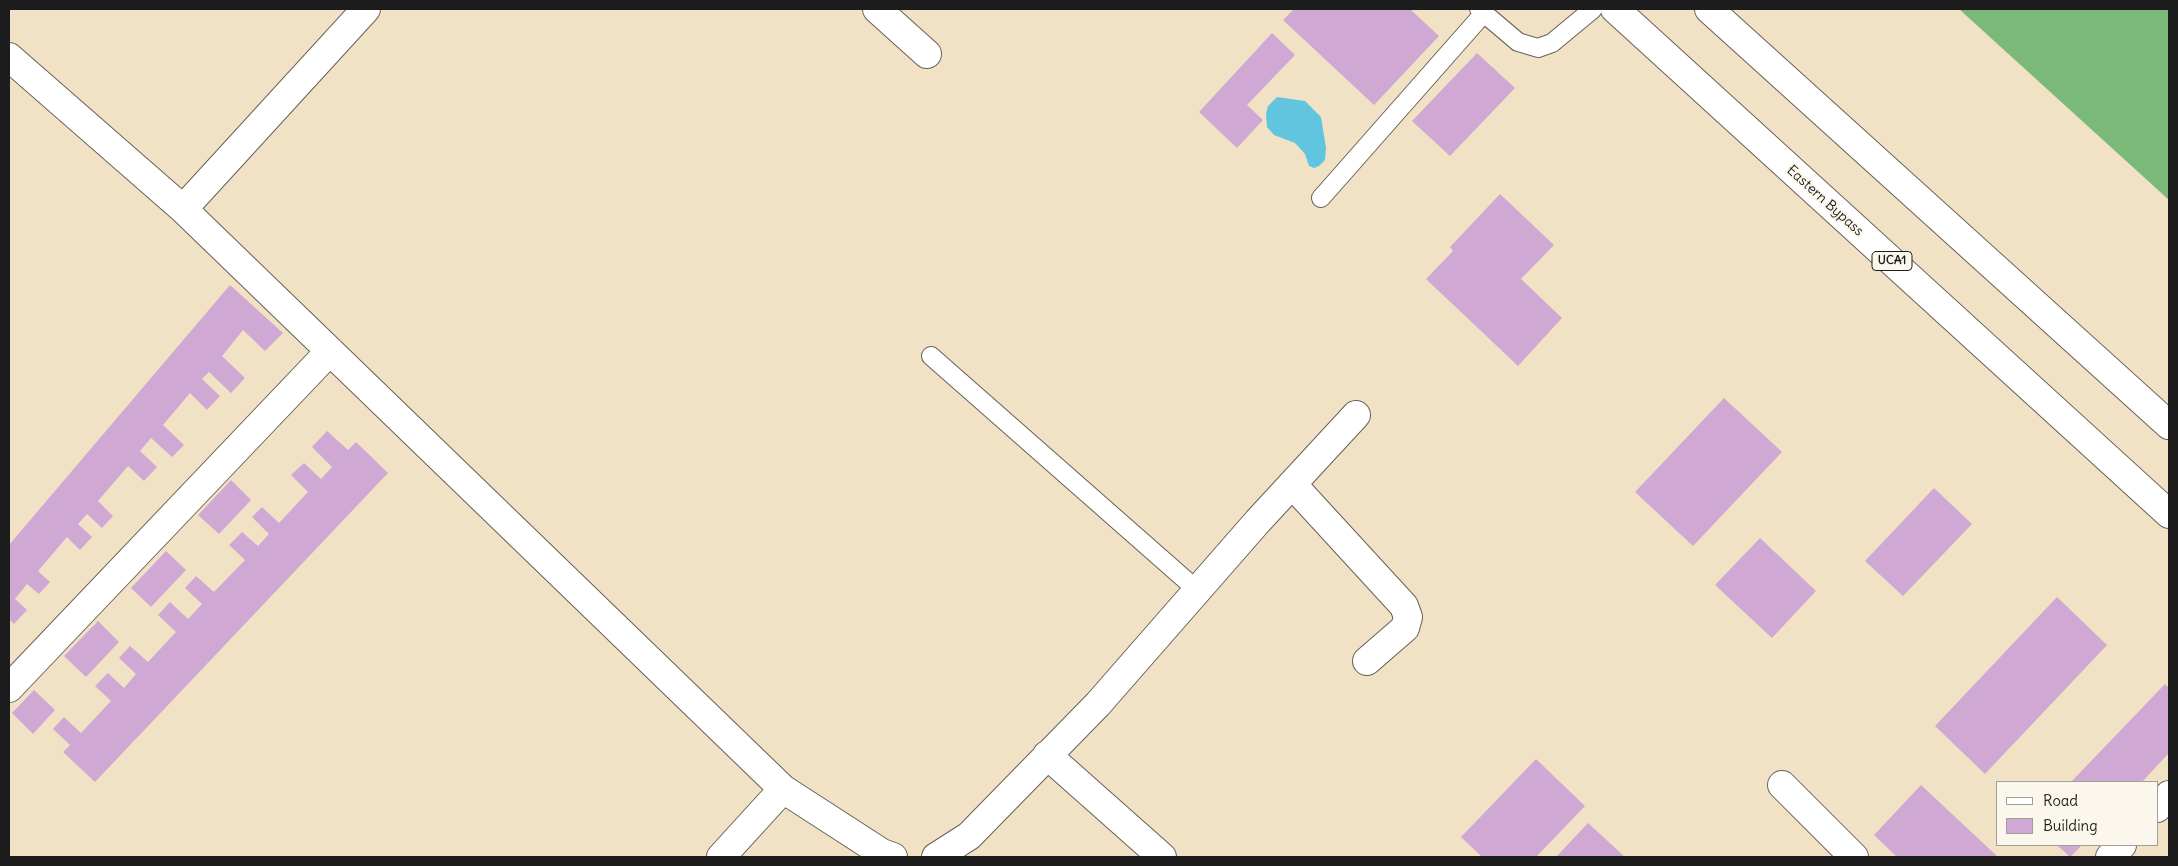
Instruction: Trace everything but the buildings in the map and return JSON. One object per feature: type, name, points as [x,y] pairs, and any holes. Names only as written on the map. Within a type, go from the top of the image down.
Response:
[{"type":"street","points":[[183,209],[366,9]]},
{"type":"street","points":[[877,9],[927,54]]},
{"type":"street","name":"Eastern Bypass","points":[[1615,9],[2169,514]]},
{"type":"street","points":[[1708,9],[2169,425]]},
{"type":"street","points":[[9,57],[183,209],[783,789],[882,853],[893,857]]},
{"type":"street","points":[[9,688],[330,351]]},
{"type":"street","points":[[936,857],[969,836],[1098,704],[1197,590],[1356,414]]},
{"type":"street","points":[[1292,484],[1404,606],[1408,617],[1405,628],[1367,661]]},
{"type":"street","points":[[1048,755],[1162,857]]},
{"type":"street","points":[[1782,785],[1854,857]]},
{"type":"street","points":[[721,857],[783,789]]},
{"type":"street","points":[[2158,807],[2169,795]]},
{"type":"street","points":[[2110,857],[2121,846]]},
{"type":"lane","points":[[1321,198],[1482,11],[1518,42],[1538,48],[1552,43],[1593,9]]},
{"type":"lane","points":[[931,356],[1197,590]]},
{"type":"green space","points":[[1959,9],[2169,9],[2169,200]]},
{"type":"water","points":[[1277,97],[1305,101],[1321,117],[1326,148],[1325,160],[1319,166],[1314,168],[1309,166],[1305,154],[1295,143],[1274,135],[1267,127],[1266,114],[1268,106]]}]
